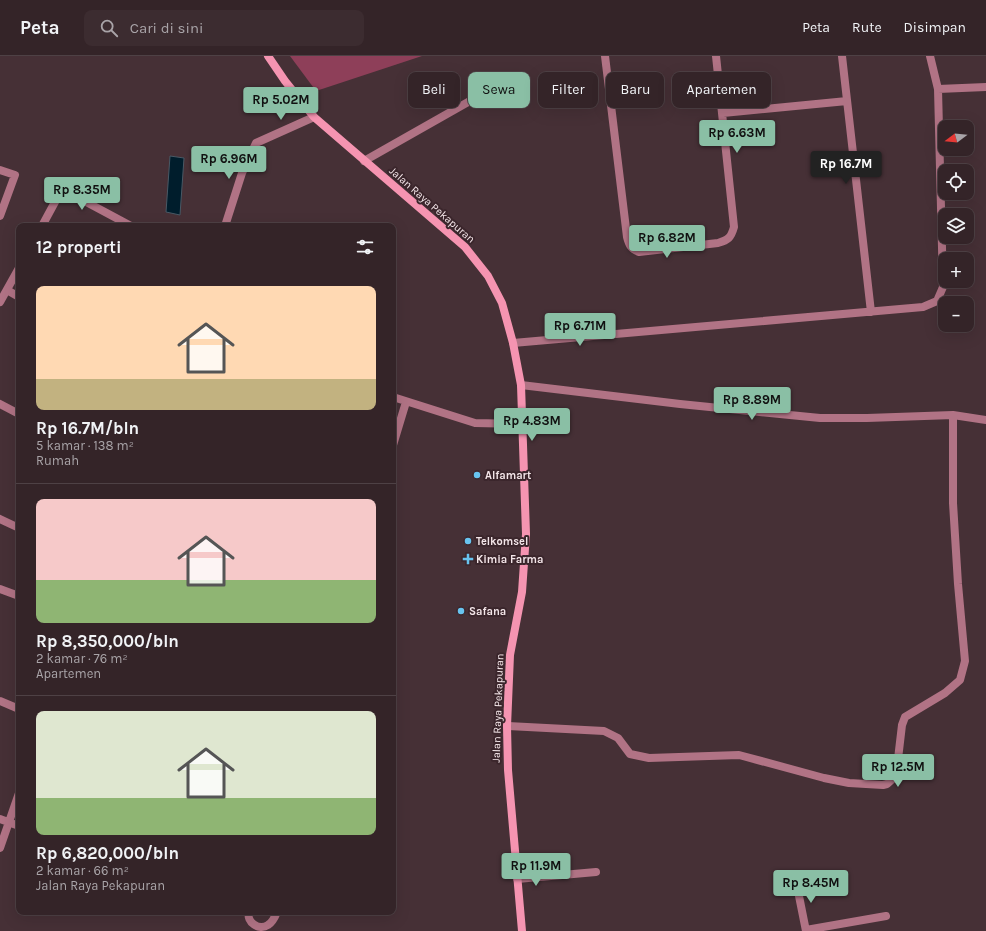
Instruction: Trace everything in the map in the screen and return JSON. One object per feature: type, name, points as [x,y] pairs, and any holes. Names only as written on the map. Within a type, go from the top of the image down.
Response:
[{"type":"main road","name":"Jalan Raya Pekapuran","points":[[268,56],[286,82],[314,117],[465,247],[488,276],[502,303],[513,343],[521,385],[526,534],[522,592],[510,655],[507,726],[508,770],[522,931]]},
{"type":"street","points":[[605,56],[627,237],[629,245],[633,250],[639,252],[718,243],[726,241],[732,236],[734,227],[716,56]]},
{"type":"street","points":[[842,56],[871,312]]},
{"type":"street","points":[[513,343],[923,307],[937,301],[943,287],[938,89],[930,56]]},
{"type":"street","points":[[938,89],[986,87]]},
{"type":"street","points":[[723,113],[846,101]]},
{"type":"street","points":[[364,161],[468,102]]},
{"type":"street","points":[[226,223],[242,172],[256,143],[314,117]]},
{"type":"street","points":[[0,170],[15,175],[0,216]]},
{"type":"street","points":[[44,223],[62,189],[125,223]]},
{"type":"street","points":[[0,302],[16,274]]},
{"type":"street","points":[[7,290],[16,295]]},
{"type":"street","points":[[521,385],[680,404],[820,418],[953,415],[986,420]]},
{"type":"street","points":[[396,398],[475,423],[522,424]]},
{"type":"street","points":[[396,435],[406,402]]},
{"type":"street","points":[[0,404],[16,412]]},
{"type":"street","points":[[507,726],[604,731],[618,738],[630,754],[649,758],[739,755],[824,778],[849,783],[887,784],[896,776],[904,717],[945,693],[960,680],[965,661],[953,502],[953,415]]},
{"type":"street","points":[[0,519],[16,527]]},
{"type":"street","points":[[0,589],[16,595]]},
{"type":"street","points":[[0,701],[16,708]]},
{"type":"street","points":[[0,848],[16,803]]},
{"type":"street","points":[[0,819],[16,825]]},
{"type":"street","points":[[517,879],[596,872]]},
{"type":"street","points":[[796,881],[806,931],[886,916]]},
{"type":"street","points":[[248,915],[250,921],[260,927],[267,926],[276,915]]},
{"type":"shaded area","points":[[290,56],[422,56],[316,91]]},
{"type":"water","points":[[170,156],[184,158],[180,215],[166,212]]},
{"type":"place","name":"Alfamart","points":[[477,475]]},
{"type":"place","name":"Telkomsel","points":[[468,541]]},
{"type":"place","name":"Kimia Farma","points":[[468,559]]},
{"type":"place","name":"Safana","points":[[461,611]]}]
